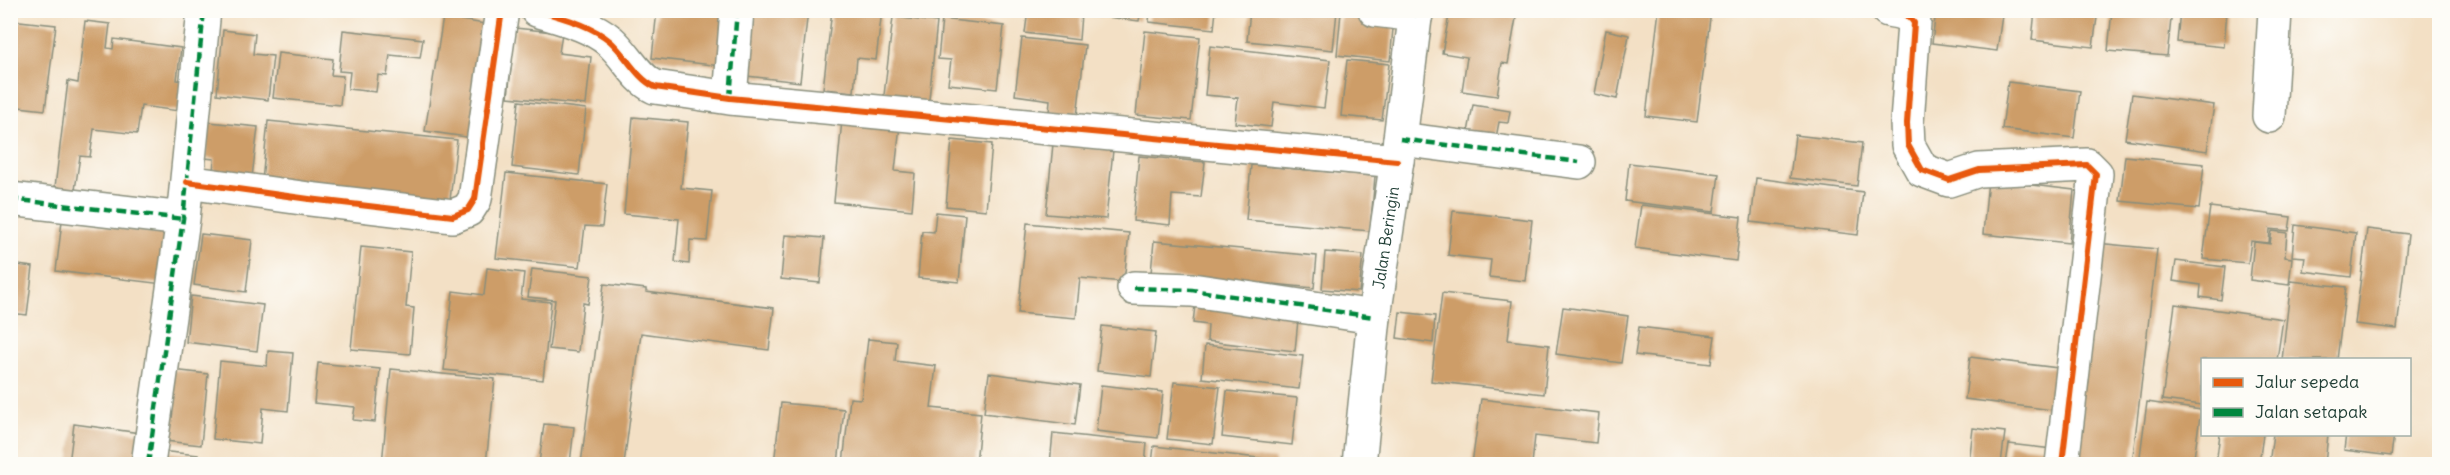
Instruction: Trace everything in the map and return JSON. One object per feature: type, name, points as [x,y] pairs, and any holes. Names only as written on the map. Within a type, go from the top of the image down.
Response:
[{"type":"street","points":[[148,465],[183,219],[204,10]]},
{"type":"street","points":[[187,182],[453,216],[468,210],[475,200],[502,10]]},
{"type":"street","points":[[537,10],[585,25],[599,33],[612,43],[647,84],[730,98],[1579,162]]},
{"type":"street","points":[[730,98],[737,10]]},
{"type":"street","points":[[1375,10],[1416,13]]},
{"type":"street","points":[[1888,10],[1909,16],[1914,23],[1907,123],[1908,145],[1922,170],[1949,180],[1979,170],[2069,165],[2087,165],[2096,174],[2062,465]]},
{"type":"street","points":[[2269,116],[2275,10]]},
{"type":"street","name":"Jalan Beringin","points":[[1359,465],[1374,317],[1399,150],[1416,13]]},
{"type":"street","points":[[10,199],[183,219]]},
{"type":"street","points":[[1134,288],[1192,290],[1374,317]]},
{"type":"building","points":[[657,10],[727,10],[721,66],[652,58]]},
{"type":"building","points":[[745,10],[808,10],[800,82],[738,75]]},
{"type":"building","points":[[832,10],[882,10],[876,60],[857,58],[854,92],[823,89]]},
{"type":"building","points":[[1028,10],[1141,10],[1139,21],[1081,14],[1079,40],[1025,33]]},
{"type":"building","points":[[1150,10],[1216,10],[1214,29],[1149,22]]},
{"type":"building","points":[[1250,10],[1337,11],[1333,50],[1247,41]]},
{"type":"building","points":[[1450,10],[1474,10],[1516,18],[1508,64],[1502,63],[1497,96],[1462,91],[1467,57],[1442,53]]},
{"type":"building","points":[[1659,10],[1711,10],[1697,122],[1646,116]]},
{"type":"building","points":[[1936,10],[1968,10],[2002,15],[1997,51],[1932,43]]},
{"type":"building","points":[[2035,10],[2098,10],[2093,47],[2032,40]]},
{"type":"building","points":[[2112,10],[2172,10],[2167,56],[2108,51]]},
{"type":"building","points":[[2180,10],[2227,10],[2224,47],[2177,42]]},
{"type":"building","points":[[1341,12],[1394,18],[1390,61],[1337,55]]},
{"type":"building","points":[[443,17],[491,25],[473,138],[425,131]]},
{"type":"building","points":[[893,17],[937,22],[928,109],[883,104]]},
{"type":"building","points":[[942,19],[1004,26],[997,89],[948,84],[951,60],[938,59]]},
{"type":"building","points":[[10,20],[56,25],[45,110],[10,106]]},
{"type":"building","points":[[85,21],[110,24],[107,48],[113,49],[114,39],[181,48],[177,80],[182,81],[179,111],[141,106],[137,134],[94,129],[90,157],[80,156],[75,190],[55,187],[68,81],[78,83]]},
{"type":"building","points":[[515,28],[562,33],[559,53],[591,57],[586,105],[508,97]]},
{"type":"building","points":[[223,30],[255,34],[253,54],[273,56],[268,100],[217,94]]},
{"type":"building","points":[[343,30],[423,39],[420,58],[390,55],[387,76],[378,75],[376,92],[348,89],[350,72],[339,71]]},
{"type":"building","points":[[1606,30],[1629,35],[1617,99],[1594,94]]},
{"type":"building","points":[[1145,31],[1200,37],[1191,120],[1136,115]]},
{"type":"building","points":[[1022,38],[1085,45],[1077,117],[1049,113],[1050,100],[1015,95]]},
{"type":"building","points":[[1210,46],[1330,60],[1324,108],[1274,102],[1271,127],[1235,123],[1238,98],[1205,95]]},
{"type":"building","points":[[278,53],[333,59],[331,75],[343,76],[340,105],[273,98]]},
{"type":"building","points":[[1347,60],[1389,64],[1382,120],[1341,116]]},
{"type":"building","points":[[2008,82],[2080,91],[2074,138],[2002,129]]},
{"type":"building","points":[[2132,94],[2214,105],[2207,151],[2125,139]]},
{"type":"building","points":[[519,101],[586,109],[579,175],[512,167]]},
{"type":"building","points":[[1473,105],[1510,111],[1508,123],[1499,122],[1495,143],[1467,138]]},
{"type":"building","points":[[633,117],[688,122],[681,188],[712,191],[707,241],[690,240],[689,264],[675,262],[679,219],[624,214]]},
{"type":"building","points":[[842,120],[900,125],[895,171],[915,173],[912,210],[834,202]]},
{"type":"building","points":[[268,121],[457,140],[450,200],[262,181]]},
{"type":"building","points":[[209,122],[258,127],[252,177],[213,173],[214,159],[205,158]]},
{"type":"building","points":[[1795,135],[1862,143],[1857,186],[1790,178]]},
{"type":"building","points":[[952,140],[992,144],[986,210],[946,206]]},
{"type":"building","points":[[1053,144],[1113,150],[1106,219],[1046,214]]},
{"type":"building","points":[[1139,156],[1205,162],[1201,197],[1172,195],[1170,225],[1133,221]]},
{"type":"building","points":[[2125,156],[2204,164],[2199,209],[2120,201]]},
{"type":"building","points":[[1629,163],[1719,174],[1714,212],[1625,201]]},
{"type":"building","points":[[1251,165],[1375,176],[1370,231],[1246,220]]},
{"type":"building","points":[[506,173],[607,184],[602,227],[585,226],[580,267],[496,258]]},
{"type":"building","points":[[1756,178],[1863,192],[1858,235],[1751,222]]},
{"type":"building","points":[[1988,180],[2074,190],[2069,243],[1983,234]]},
{"type":"building","points":[[1641,205],[1741,217],[1736,261],[1635,248]]},
{"type":"building","points":[[2210,207],[2291,217],[2289,231],[2270,229],[2269,243],[2251,241],[2248,263],[2203,259]]},
{"type":"building","points":[[1453,211],[1532,220],[1525,281],[1489,277],[1491,260],[1448,255]]},
{"type":"building","points":[[936,212],[965,215],[959,282],[918,278],[922,231],[934,232]]},
{"type":"building","points":[[62,221],[168,234],[163,284],[56,271]]},
{"type":"building","points":[[1027,223],[1129,233],[1124,282],[1080,278],[1076,318],[1018,313]]},
{"type":"building","points":[[2295,225],[2356,233],[2351,277],[2303,271],[2305,257],[2292,256]]},
{"type":"building","points":[[2367,229],[2408,234],[2397,329],[2355,324]]},
{"type":"building","points":[[2272,231],[2287,233],[2285,257],[2292,258],[2289,285],[2250,280],[2254,242],[2270,244]]},
{"type":"building","points":[[201,234],[252,240],[246,292],[194,285]]},
{"type":"building","points":[[785,235],[824,238],[820,283],[781,279]]},
{"type":"building","points":[[1154,241],[1317,256],[1314,288],[1262,283],[1261,291],[1151,273]]},
{"type":"building","points":[[2096,243],[2157,249],[2132,464],[2071,460]]},
{"type":"building","points":[[361,247],[411,252],[406,307],[414,308],[410,354],[351,349]]},
{"type":"building","points":[[1325,252],[1363,255],[1359,292],[1322,289]]},
{"type":"building","points":[[2176,261],[2225,267],[2221,300],[2200,297],[2201,285],[2173,281]]},
{"type":"building","points":[[10,264],[33,267],[27,315],[10,313]]},
{"type":"building","points":[[487,268],[524,273],[521,299],[551,302],[543,380],[444,370],[453,291],[484,295]]},
{"type":"building","points":[[532,269],[592,276],[588,304],[583,303],[578,352],[549,349],[555,300],[528,297]]},
{"type":"building","points":[[2291,281],[2346,287],[2337,358],[2282,358]]},
{"type":"building","points":[[604,284],[646,289],[646,292],[774,308],[769,350],[641,333],[624,464],[581,464]]},
{"type":"building","points":[[1442,293],[1512,301],[1508,340],[1549,345],[1544,394],[1431,381]]},
{"type":"building","points":[[191,296],[263,305],[257,351],[186,342]]},
{"type":"building","points":[[1196,297],[1299,309],[1295,351],[1207,341],[1208,325],[1193,323]]},
{"type":"building","points":[[2175,304],[2283,319],[2277,358],[2201,358],[2201,405],[2162,400]]},
{"type":"building","points":[[1563,307],[1628,316],[1621,363],[1556,354]]},
{"type":"building","points":[[1400,312],[1435,316],[1433,343],[1397,338]]},
{"type":"building","points":[[1102,326],[1156,332],[1151,377],[1097,371]]},
{"type":"building","points":[[1639,327],[1715,336],[1711,364],[1635,355]]},
{"type":"building","points":[[868,339],[897,342],[895,361],[936,366],[931,408],[981,413],[976,464],[843,464],[850,398],[861,399]]},
{"type":"building","points":[[1205,345],[1303,356],[1299,389],[1202,378]]},
{"type":"building","points":[[268,351],[293,353],[288,411],[263,408],[260,444],[213,439],[220,361],[267,366]]},
{"type":"building","points":[[1970,357],[2058,368],[2053,410],[1965,399]]},
{"type":"building","points":[[318,363],[380,369],[375,422],[353,420],[355,407],[314,403]]},
{"type":"building","points":[[391,369],[495,379],[486,464],[382,464]]},
{"type":"building","points":[[172,370],[208,374],[201,445],[165,441]]},
{"type":"building","points":[[989,373],[1080,385],[1075,425],[984,413]]},
{"type":"building","points":[[1174,382],[1220,387],[1213,444],[1167,439]]},
{"type":"building","points":[[1101,385],[1163,392],[1158,438],[1096,431]]},
{"type":"building","points":[[1227,391],[1297,398],[1292,445],[1222,437]]},
{"type":"building","points":[[1481,399],[1599,413],[1596,443],[1535,436],[1532,464],[1472,464]]},
{"type":"building","points":[[2147,402],[2201,410],[2193,464],[2139,464]]},
{"type":"building","points":[[781,403],[844,409],[838,464],[774,464]]},
{"type":"building","points":[[74,424],[140,433],[136,464],[69,464]]},
{"type":"building","points":[[544,424],[574,427],[570,464],[539,464]]},
{"type":"building","points":[[1973,428],[2005,432],[2001,464],[1969,464]]},
{"type":"building","points":[[1053,433],[1147,443],[1145,464],[1050,464]]},
{"type":"building","points":[[2220,436],[2263,436],[2259,464],[2216,464]]},
{"type":"building","points":[[2273,436],[2328,436],[2325,464],[2269,464]]},
{"type":"building","points":[[2346,436],[2394,436],[2391,456],[2344,450]]},
{"type":"building","points":[[2009,444],[2052,449],[2050,464],[2006,464]]},
{"type":"building","points":[[1154,446],[1275,460],[1275,464],[1152,464]]},
{"type":"building","points":[[159,451],[198,455],[197,464],[157,464]]},
{"type":"marked path","points":[[148,464],[183,219],[204,10]]},
{"type":"marked path","points":[[730,98],[737,10]]},
{"type":"marked path","points":[[1375,10],[1416,15]]},
{"type":"marked path","points":[[1400,139],[1579,162]]},
{"type":"marked path","points":[[10,199],[183,219]]},
{"type":"marked path","points":[[1134,288],[1192,290],[1374,317]]},
{"type":"cycle path","points":[[187,182],[453,216],[468,210],[475,199],[502,10]]},
{"type":"cycle path","points":[[537,10],[575,22],[602,35],[616,47],[642,78],[655,87],[730,98],[1397,161]]},
{"type":"cycle path","points":[[1888,10],[1903,14],[1914,23],[1907,123],[1908,145],[1922,170],[1949,180],[1979,170],[2087,165],[2096,174],[2062,464]]}]
